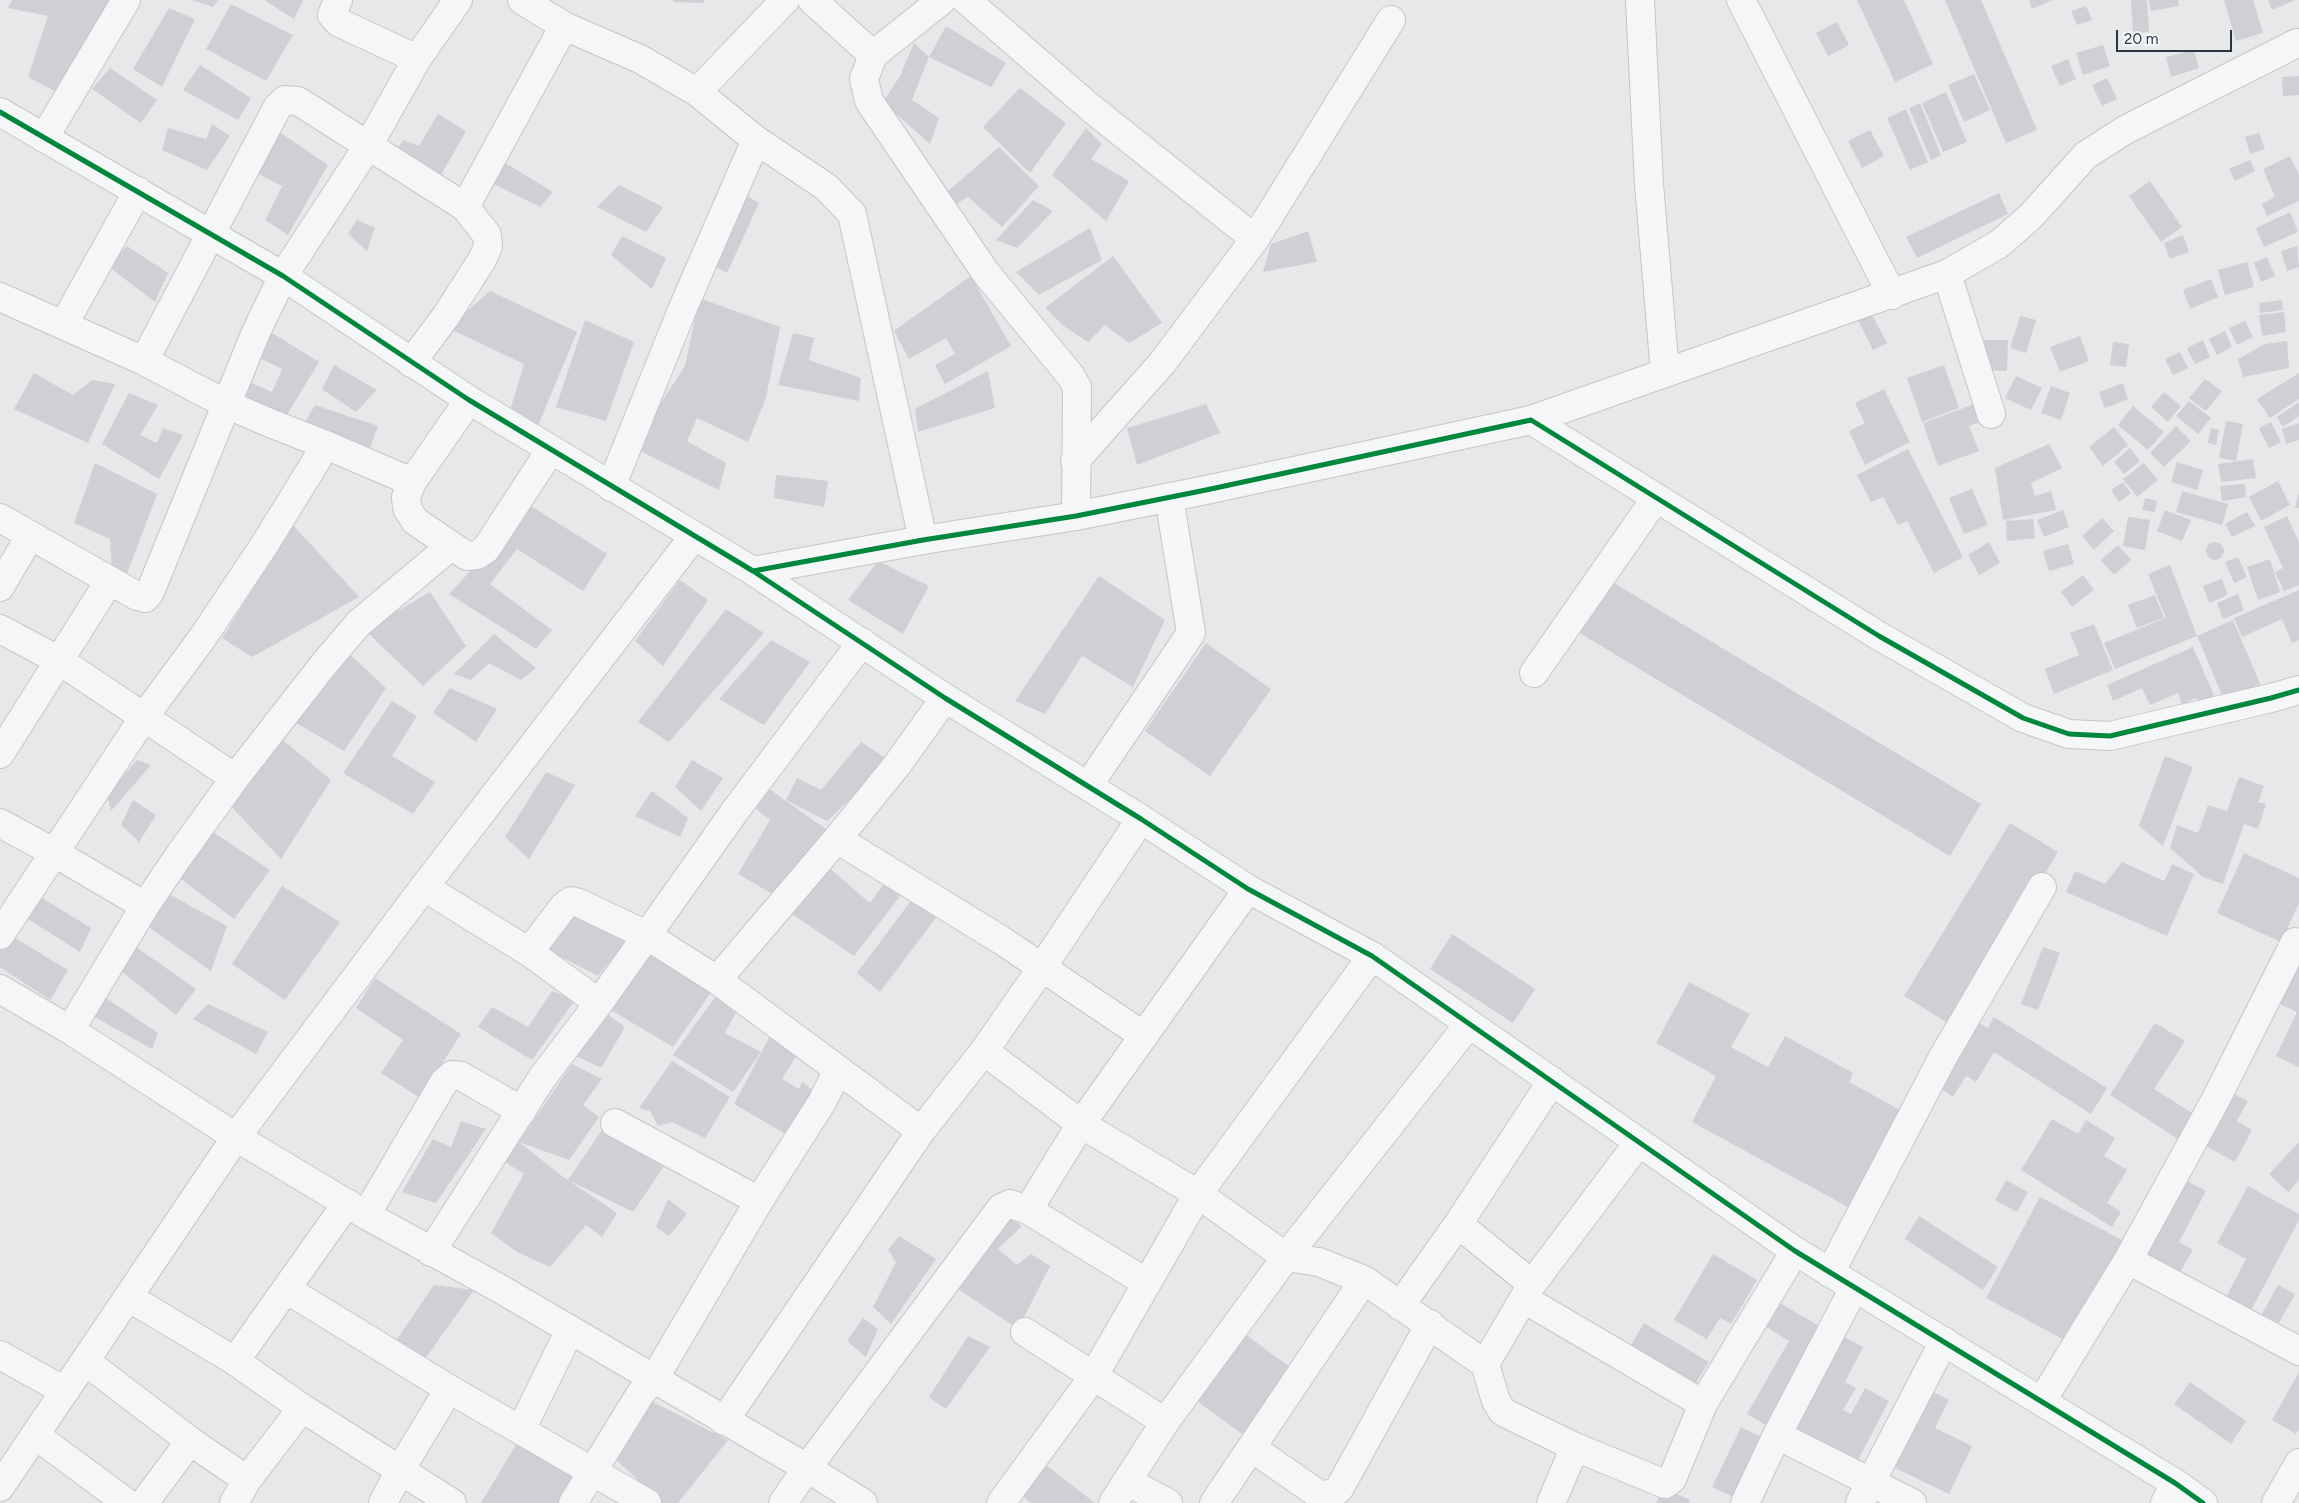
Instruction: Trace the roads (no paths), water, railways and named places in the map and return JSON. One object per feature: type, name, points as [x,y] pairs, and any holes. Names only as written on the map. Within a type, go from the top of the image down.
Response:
[{"type":"street","points":[[44,138],[126,0]]},
{"type":"street","points":[[338,0],[332,15],[338,22],[417,59]]},
{"type":"street","points":[[0,518],[137,596],[145,598],[150,592],[256,332],[283,276],[368,146],[417,59],[458,0]]},
{"type":"street","points":[[522,0],[564,26],[640,60],[697,92],[756,140],[826,187],[852,214],[923,540]]},
{"type":"street","points":[[697,92],[785,0]]},
{"type":"street","points":[[812,0],[873,55]]},
{"type":"street","points":[[942,0],[873,55],[864,79],[868,101],[986,273],[1070,375],[1076,387],[1076,516]]},
{"type":"street","points":[[966,0],[1092,109],[1255,239]]},
{"type":"street","points":[[1640,0],[1647,155],[1665,373]]},
{"type":"street","points":[[1741,0],[1892,294]]},
{"type":"street","points":[[1075,461],[1163,362],[1255,239],[1391,20]]},
{"type":"street","points":[[465,207],[564,26]]},
{"type":"street","points":[[754,570],[923,540],[1076,516],[1531,420],[1947,274],[1999,244],[2031,216],[2086,155],[2093,150],[2124,130],[2296,43]]},
{"type":"street","points":[[144,361],[277,108],[285,100],[298,101],[465,207],[487,235],[488,247],[446,316],[412,363]]},
{"type":"street","points":[[0,112],[283,276],[469,400],[550,451],[754,570],[944,698],[1088,786],[1248,889],[1372,956],[1795,1251],[2042,1401],[2170,1493],[2203,1503]]},
{"type":"street","points":[[611,487],[682,310],[756,140]]},
{"type":"street","points":[[64,324],[138,191]]},
{"type":"street","points":[[1947,274],[1991,414]]},
{"type":"street","points":[[0,297],[144,361],[226,404],[326,444],[412,482]]},
{"type":"street","points":[[469,400],[412,482],[406,497],[407,508],[415,521],[451,546],[467,556],[477,555],[486,549],[550,451]]},
{"type":"street","points":[[1531,420],[1879,636],[2023,718],[2069,734],[2110,736],[2299,690]]},
{"type":"street","points":[[0,934],[144,717],[203,637],[260,552],[326,444]]},
{"type":"street","points":[[1088,786],[1191,633],[1169,497]]},
{"type":"street","points":[[1534,673],[1656,498]]},
{"type":"street","points":[[0,587],[30,536]]},
{"type":"street","points":[[1,1484],[236,1137],[694,536]]},
{"type":"street","points":[[70,1030],[145,906],[235,778],[324,664],[359,623],[451,546]]},
{"type":"street","points":[[0,754],[8,723],[60,661],[110,580]]},
{"type":"street","points":[[0,629],[60,661],[235,778]]},
{"type":"street","points":[[431,1252],[542,1078],[599,1003],[735,811],[862,642]]},
{"type":"street","points":[[717,980],[838,839],[897,765],[944,698]]},
{"type":"street","points":[[724,1420],[921,1131],[984,1051],[1041,969],[1140,819]]},
{"type":"street","points":[[0,823],[55,852],[145,906]]},
{"type":"street","points":[[838,839],[1000,940],[1144,1036]]},
{"type":"street","points":[[1830,1273],[1943,1057],[2042,887]]},
{"type":"street","points":[[424,888],[528,952],[599,1003]]},
{"type":"street","points":[[1028,1210],[1081,1124],[1248,889]]},
{"type":"street","points":[[528,952],[564,906],[571,902],[579,903],[646,936],[717,980],[921,1131]]},
{"type":"street","points":[[2042,1401],[2128,1260],[2216,1099],[2298,940]]},
{"type":"street","points":[[1002,1503],[1093,1377],[1198,1194],[1372,956]]},
{"type":"street","points":[[0,989],[70,1030],[236,1137],[431,1252],[570,1330],[807,1468],[863,1503]]},
{"type":"street","points":[[1168,1503],[1121,1493],[1165,1422],[1286,1257],[1469,1024]]},
{"type":"street","points":[[984,1051],[1081,1124],[1198,1194],[1286,1257],[1319,1262],[1364,1280],[1400,1306],[1430,1324],[1485,1364],[1496,1401],[1503,1412],[1575,1447],[1665,1484],[1672,1479],[1677,1471],[1702,1404],[1795,1251]]},
{"type":"street","points":[[573,1503],[593,1474],[641,1393],[654,1379],[759,1202],[822,1102],[838,1070]]},
{"type":"street","points":[[235,1361],[286,1289],[357,1209],[444,1082],[452,1075],[461,1076],[522,1111]]},
{"type":"street","points":[[1400,1306],[1458,1224],[1552,1081]]},
{"type":"street","points":[[615,1123],[759,1202]]},
{"type":"street","points":[[1485,1364],[1528,1292],[1639,1142]]},
{"type":"street","points":[[783,1503],[1001,1208],[1010,1204],[1028,1210],[1147,1284]]},
{"type":"street","points":[[1458,1224],[1528,1292],[1702,1404]]},
{"type":"street","points":[[2128,1260],[2299,1351]]},
{"type":"street","points":[[1214,1503],[1364,1280]]},
{"type":"street","points":[[1745,1503],[1776,1435],[1854,1288]]},
{"type":"street","points":[[286,1289],[450,1390],[593,1474],[647,1503]]},
{"type":"street","points":[[128,1297],[235,1361],[302,1408],[452,1503]]},
{"type":"street","points":[[1252,1448],[1318,1494],[1330,1495],[1339,1489],[1430,1324]]},
{"type":"street","points":[[521,1430],[570,1330]]},
{"type":"street","points":[[1025,1332],[1165,1422]]},
{"type":"street","points":[[1866,1493],[1944,1341]]},
{"type":"street","points":[[0,1355],[64,1391]]},
{"type":"street","points":[[85,1362],[190,1441],[241,1492],[302,1408]]},
{"type":"street","points":[[384,1503],[400,1470],[450,1390]]},
{"type":"street","points":[[35,1435],[127,1503]]},
{"type":"street","points":[[1776,1435],[1866,1493],[1912,1503]]},
{"type":"street","points":[[144,1503],[190,1441]]},
{"type":"street","points":[[1551,1503],[1575,1447]]},
{"type":"street","points":[[2276,1503],[2299,1464]]}]
